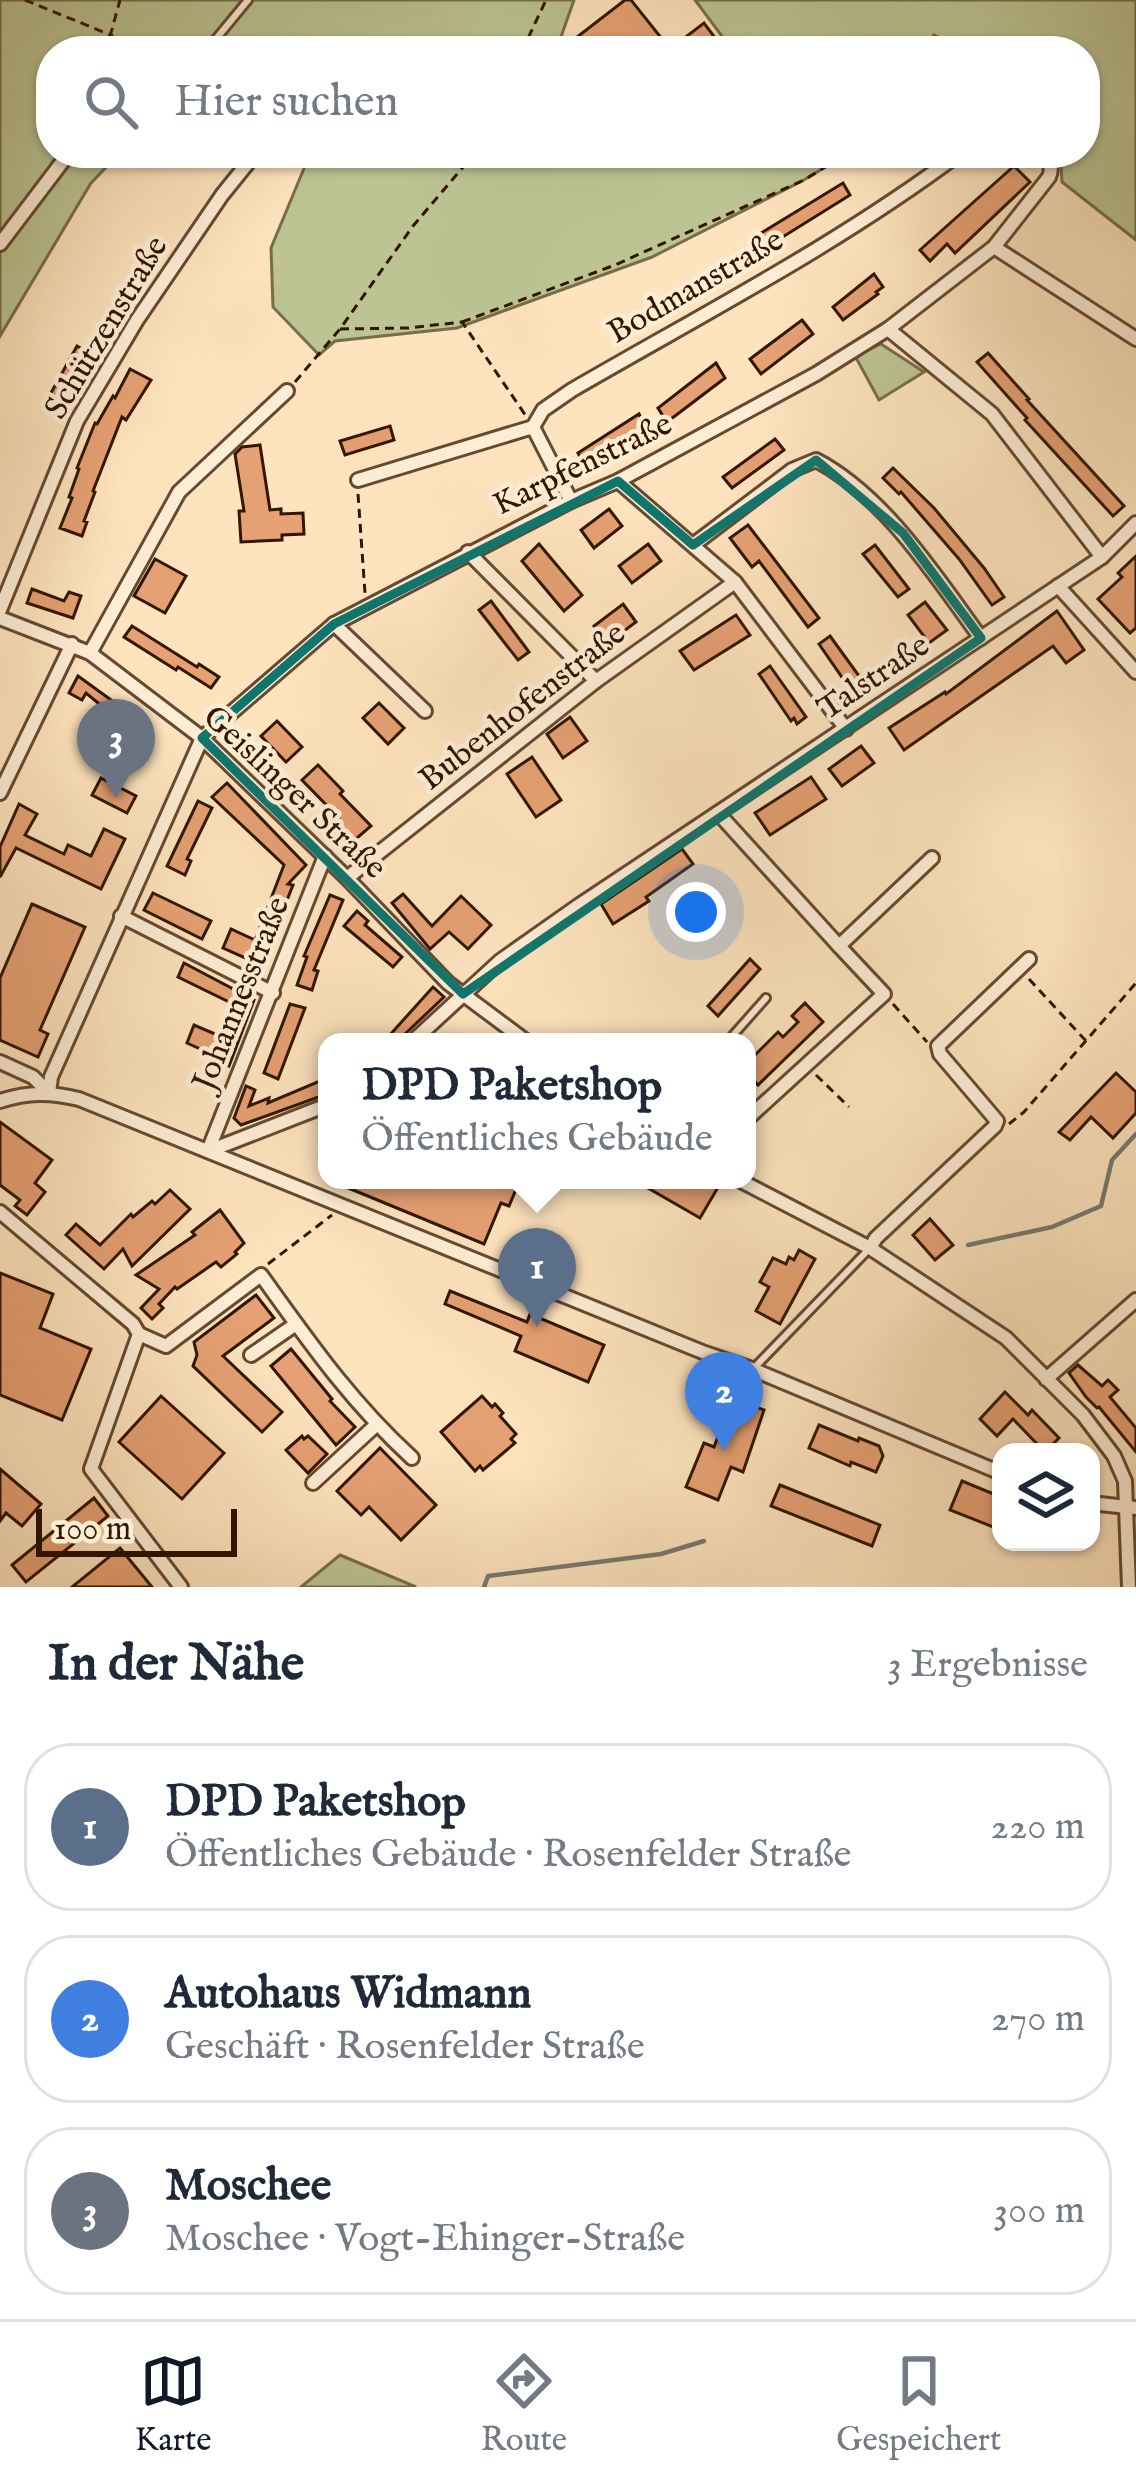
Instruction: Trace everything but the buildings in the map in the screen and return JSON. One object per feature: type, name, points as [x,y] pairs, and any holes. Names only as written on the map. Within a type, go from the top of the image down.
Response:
[{"type":"street","points":[[0,244],[58,168]]},
{"type":"street","name":"Schützenstraße","points":[[0,614],[77,422],[136,320],[244,168]]},
{"type":"street","name":"Bodmanstraße","points":[[533,427],[543,410],[572,390],[835,239],[940,168]]},
{"type":"street","points":[[1050,168],[1049,178],[994,247],[1136,339]]},
{"type":"street","name":"Karpfenstraße","points":[[202,738],[334,624],[571,500],[618,481],[816,374],[888,329],[994,247]]},
{"type":"street","points":[[888,329],[992,415],[1102,556]]},
{"type":"street","points":[[90,653],[179,492],[287,391]]},
{"type":"street","points":[[358,480],[533,427],[571,500]]},
{"type":"street","points":[[693,545],[792,470],[816,460],[836,471],[903,533],[981,638]]},
{"type":"street","points":[[618,481],[735,583],[846,729]]},
{"type":"street","name":"Talstraße","points":[[422,1033],[500,961],[562,916],[1102,556],[1136,523]]},
{"type":"street","points":[[469,552],[596,681]]},
{"type":"street","name":"Bubenhofenstraße","points":[[347,878],[596,681],[735,583]]},
{"type":"street","points":[[1058,586],[1136,672]]},
{"type":"street","name":"Geislinger Straße","points":[[0,614],[90,653],[202,738],[448,983],[514,1033]]},
{"type":"street","points":[[334,624],[425,711]]},
{"type":"street","points":[[0,793],[72,644]]},
{"type":"street","points":[[50,1094],[52,1077],[202,738]]},
{"type":"street","points":[[718,813],[884,994],[756,1112]]},
{"type":"street","name":"Johannesstraße","points":[[208,1151],[325,856]]},
{"type":"street","points":[[839,946],[932,858]]},
{"type":"street","points":[[121,916],[273,993]]},
{"type":"street","points":[[870,1248],[995,1126],[997,1121],[938,1046],[1024,964]]},
{"type":"street","points":[[0,1062],[33,1077],[50,1094]]},
{"type":"street","points":[[0,1101],[32,1092],[79,1099],[992,1469]]},
{"type":"street","points":[[208,1151],[318,1108]]},
{"type":"street","points":[[756,1189],[870,1248],[1006,1338],[1083,1415],[1114,1456],[1132,1504],[1129,1587]]},
{"type":"street","points":[[0,1212],[139,1334],[166,1346],[261,1275],[337,1381],[412,1458]]},
{"type":"street","points":[[1046,1379],[1136,1300]]},
{"type":"street","points":[[251,1355],[296,1324]]},
{"type":"street","points":[[139,1334],[91,1469],[182,1587]]},
{"type":"street","points":[[314,1483],[376,1425]]},
{"type":"street","points":[[1100,1503],[1132,1504]]},
{"type":"lane","points":[[218,36],[248,0]]},
{"type":"lane","points":[[735,1033],[766,998]]},
{"type":"lane","points":[[752,1369],[870,1248]]},
{"type":"path","points":[[25,0],[112,36],[121,0]]},
{"type":"path","points":[[529,36],[546,0]]},
{"type":"path","points":[[287,391],[340,329],[413,226],[465,168]]},
{"type":"path","points":[[340,329],[462,322],[615,265],[823,168]]},
{"type":"path","points":[[462,322],[533,427]]},
{"type":"path","points":[[359,506],[365,584]]},
{"type":"path","points":[[1024,964],[1086,1041]]},
{"type":"path","points":[[995,1126],[1012,1123],[1024,1112],[1136,983]]},
{"type":"path","points":[[884,994],[931,1046],[938,1046]]},
{"type":"path","points":[[807,1065],[849,1107]]},
{"type":"path","points":[[261,1275],[261,1269],[343,1206]]},
{"type":"highlighted area","points":[[816,460],[903,533],[981,638],[463,994],[202,738],[334,624],[618,481],[693,545]]},
{"type":"green space","points":[[0,0],[574,0],[561,36],[36,36],[36,168],[106,168],[91,183],[0,336]]},
{"type":"green space","points":[[695,0],[1136,0],[1136,240],[1062,182],[1061,168],[1100,168],[1100,36],[722,36]]},
{"type":"green space","points":[[304,168],[824,168],[652,257],[457,328],[335,341],[319,355],[273,307],[271,248]]},
{"type":"green space","points":[[881,344],[924,372],[879,400],[855,356]]},
{"type":"green space","points":[[340,1555],[416,1587],[301,1587]]},
{"type":"waterway","points":[[968,1245],[1052,1227],[1101,1206],[1112,1160],[1136,1134]]},
{"type":"waterway","points":[[484,1587],[488,1576],[661,1554],[704,1541]]},
{"type":"place","name":"Moschee","points":[[116,798]]},
{"type":"place","name":"DPD Paketshop","points":[[537,1327]]},
{"type":"place","name":"Autohaus Widmann","points":[[724,1451]]}]
